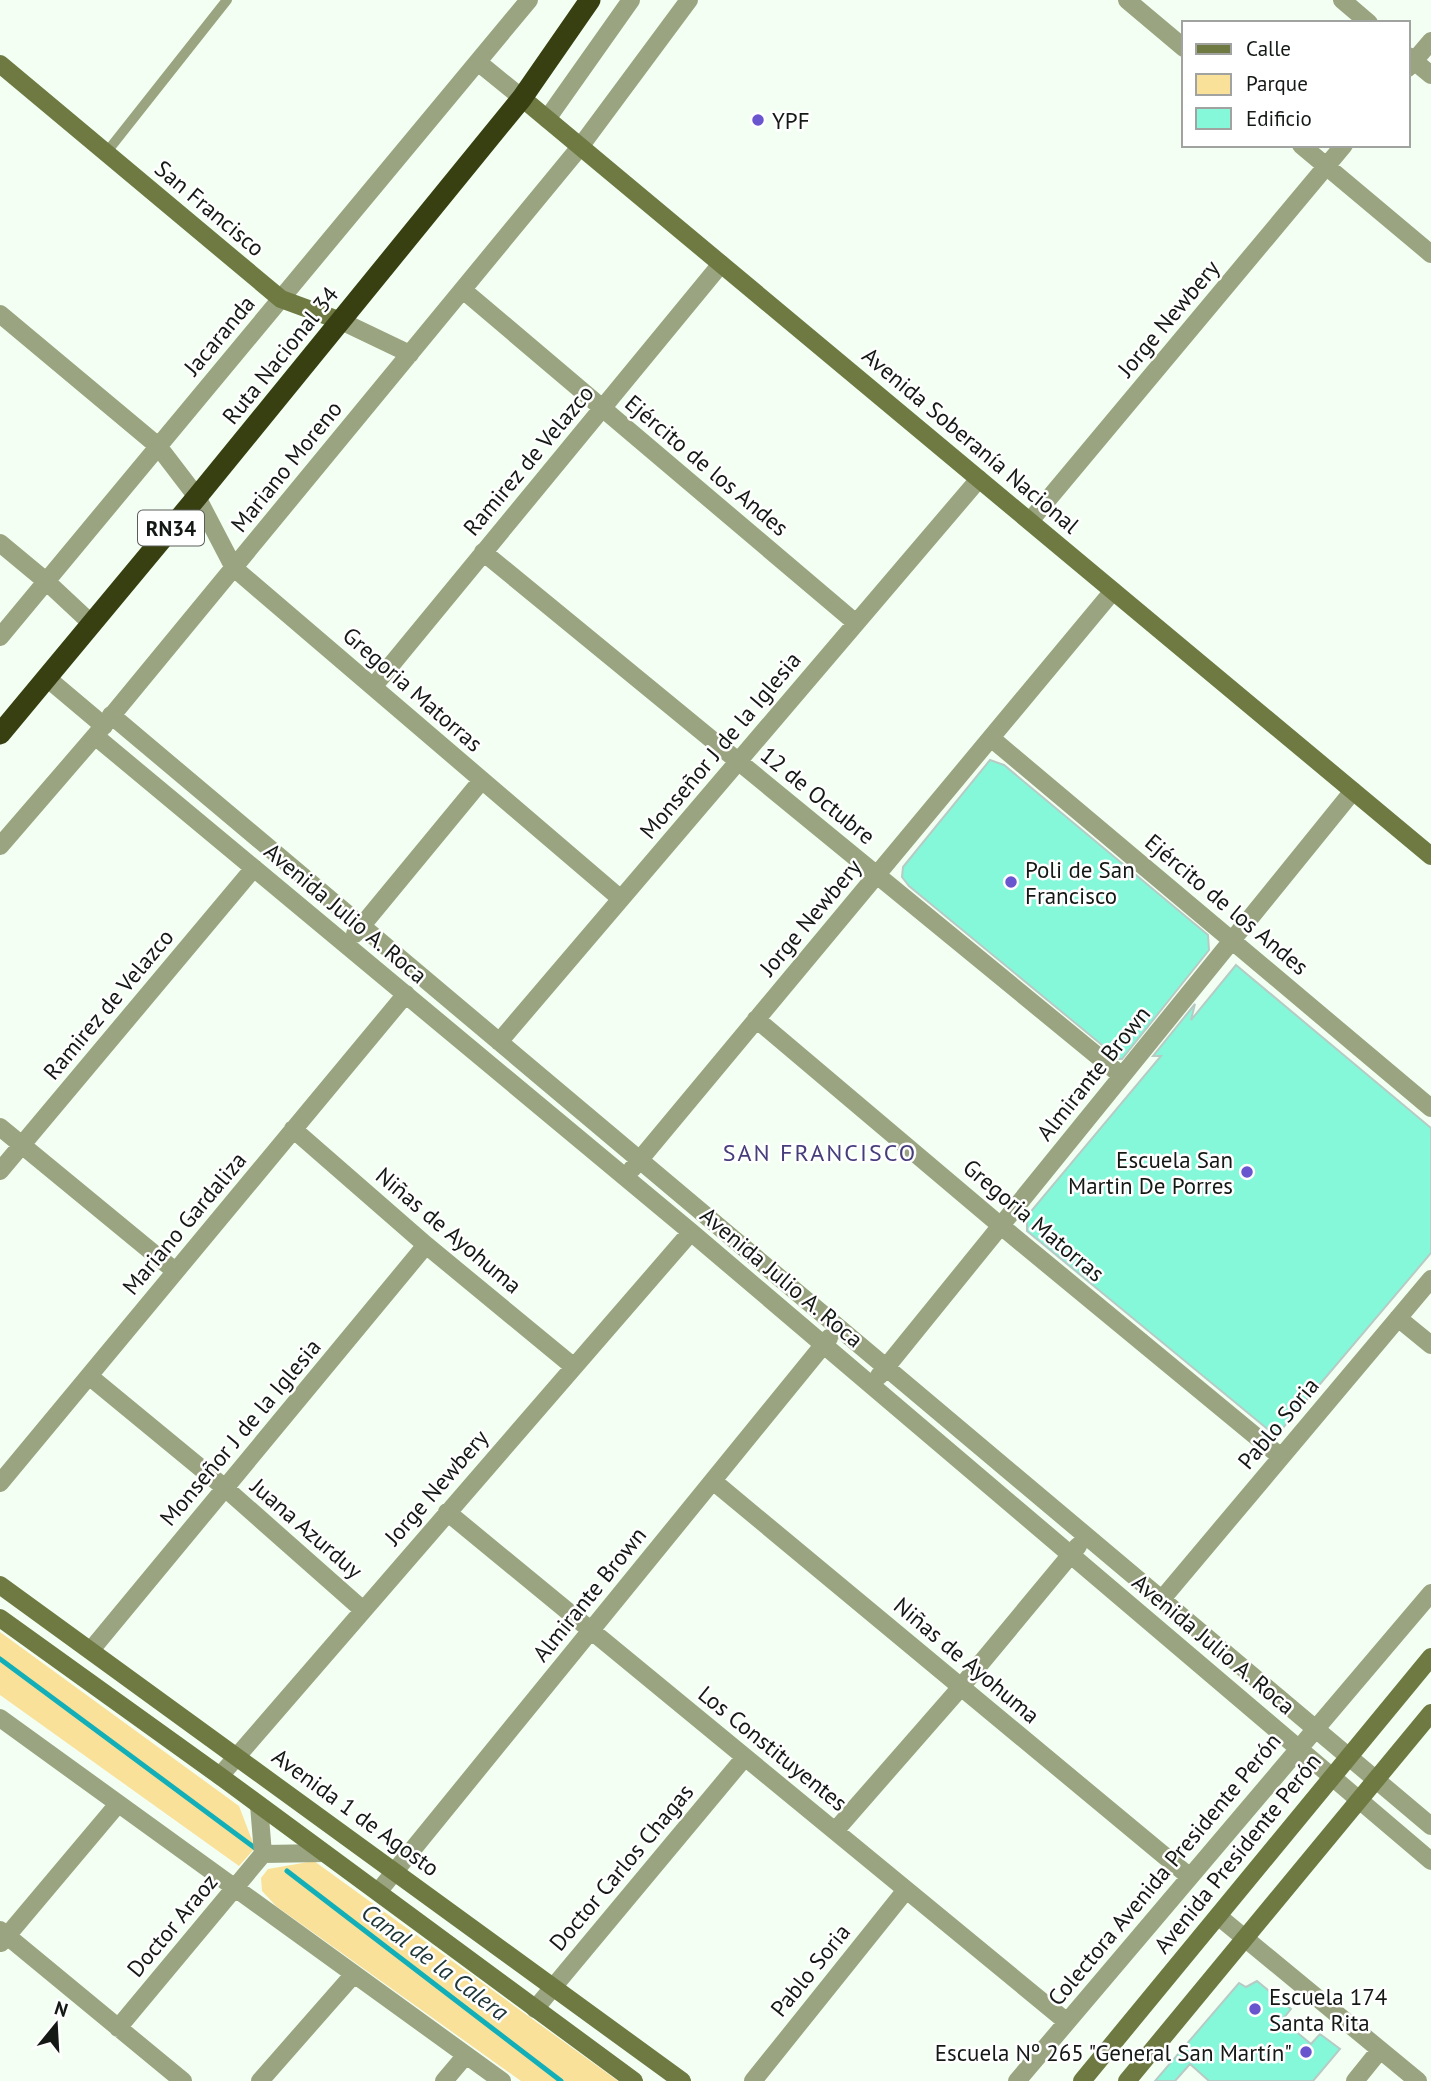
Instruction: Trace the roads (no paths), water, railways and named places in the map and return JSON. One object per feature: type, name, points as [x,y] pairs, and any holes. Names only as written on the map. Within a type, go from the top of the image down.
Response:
[{"type":"highway","name":"Ruta Nacional 34","points":[[0,734],[522,98],[590,0]]},
{"type":"street","name":"Jacaranda","points":[[0,637],[529,0]]},
{"type":"street","points":[[547,119],[631,0]]},
{"type":"street","name":"Mariano Moreno","points":[[0,846],[103,726],[580,147],[689,0]]},
{"type":"street","points":[[1127,0],[1182,46]]},
{"type":"street","points":[[1342,0],[1367,21]]},
{"type":"street","points":[[1431,41],[1410,62],[1431,75]]},
{"type":"street","name":"Avenida Soberanía Nacional","points":[[479,63],[1431,856]]},
{"type":"street","name":"San Francisco","points":[[0,64],[281,299],[341,321],[410,355]]},
{"type":"street","points":[[1303,147],[1431,254]]},
{"type":"street","name":"Jorge Newbery","points":[[1030,522],[1342,147]]},
{"type":"street","name":"Ramirez de Velazco","points":[[373,687],[721,264]]},
{"type":"street","name":"Ejército de los Andes","points":[[463,290],[856,623]]},
{"type":"street","name":"Gregoria Matorras","points":[[0,314],[158,446],[197,497],[234,568],[621,899]]},
{"type":"street","name":"Monseñor J de la Iglesia","points":[[499,1042],[979,479]]},
{"type":"street","points":[[0,543],[92,624]]},
{"type":"street","name":"12 de Octubre","points":[[483,552],[1122,1076]]},
{"type":"street","name":"Jorge Newbery","points":[[626,1177],[1113,591]]},
{"type":"street","points":[[47,678],[103,726]]},
{"type":"street","name":"Avenida Julio A. Roca","points":[[103,726],[254,868],[626,1177],[1431,1861]]},
{"type":"street","name":"Avenida Julio A. Roca","points":[[103,726],[362,926],[1431,1826]]},
{"type":"street","name":"Ejército de los Andes","points":[[991,738],[1431,1108]]},
{"type":"street","points":[[346,945],[482,780]]},
{"type":"street","name":"Almirante Brown","points":[[872,1385],[1353,791]]},
{"type":"street","name":"Ramirez de Velazco","points":[[0,1171],[254,868]]},
{"type":"street","name":"Mariano Gardaliza","points":[[0,1483],[405,994]]},
{"type":"street","name":"Gregoria Matorras","points":[[756,1019],[1001,1226],[1282,1457]]},
{"type":"street","points":[[0,1127],[175,1271]]},
{"type":"street","name":"Niñas de Ayohuma","points":[[293,1129],[426,1245],[574,1367]]},
{"type":"street","name":"Jorge Newbery","points":[[220,1776],[691,1232]]},
{"type":"street","name":"Monseñor J de la Iglesia","points":[[91,1650],[426,1245]]},
{"type":"street","name":"Pablo Soria","points":[[1162,1599],[1431,1279]]},
{"type":"street","points":[[1398,1318],[1431,1345]]},
{"type":"street","name":"Almirante Brown","points":[[378,1892],[838,1327]]},
{"type":"street","name":"Juana Azurduy","points":[[89,1376],[225,1488],[363,1610]]},
{"type":"street","name":"Niñas de Ayohuma","points":[[712,1481],[1190,1877]]},
{"type":"street","name":"Los Constituyentes","points":[[447,1512],[1067,2022]]},
{"type":"street","points":[[835,1831],[961,1687],[1087,1536]]},
{"type":"street","name":"Avenida 1 de Agosto","points":[[0,1585],[682,2081]]},
{"type":"street","name":"Colectora Avenida Presidente Perón","points":[[1017,2081],[1431,1593]]},
{"type":"street","points":[[0,1618],[220,1776],[634,2081]]},
{"type":"street","name":"Avenida Presidente Perón","points":[[1082,2081],[1431,1657]]},
{"type":"street","points":[[1127,2081],[1431,1713]]},
{"type":"street","points":[[0,1718],[502,2081]]},
{"type":"street","name":"Doctor Carlos Chagas","points":[[535,2009],[745,1757]]},
{"type":"street","points":[[118,1804],[2,1936],[183,2081]]},
{"type":"street","points":[[259,1805],[263,1854],[324,1853]]},
{"type":"street","name":"Doctor Araoz","points":[[118,2028],[263,1854]]},
{"type":"street","name":"Pablo Soria","points":[[753,2081],[906,1890]]},
{"type":"street","points":[[1218,1916],[1418,2081]]},
{"type":"street","points":[[260,2081],[354,1974]]},
{"type":"street","points":[[1355,2081],[1380,2050]]},
{"type":"street","points":[[444,2081],[466,2055]]},
{"type":"lane","points":[[106,153],[227,0]]},
{"type":"waterway","name":"Canal de la Calera","points":[[0,1659],[255,1848]]},
{"type":"waterway","name":"Canal de la Calera","points":[[287,1871],[561,2081]]},
{"type":"place","name":"YPF","points":[[758,120]]},
{"type":"place","name":"Poli de San Francisco","points":[[1011,882]]},
{"type":"place","name":"Escuela San Martin De Porres","points":[[1247,1172]]},
{"type":"place","name":"Escuela 174 Santa Rita","points":[[1255,2009]]},
{"type":"place","name":"Escuela Nº 265 \"General San Martín\"","points":[[1306,2052]]},
{"type":"district","name":"SAN FRANCISCO","points":[[820,1152]]}]
